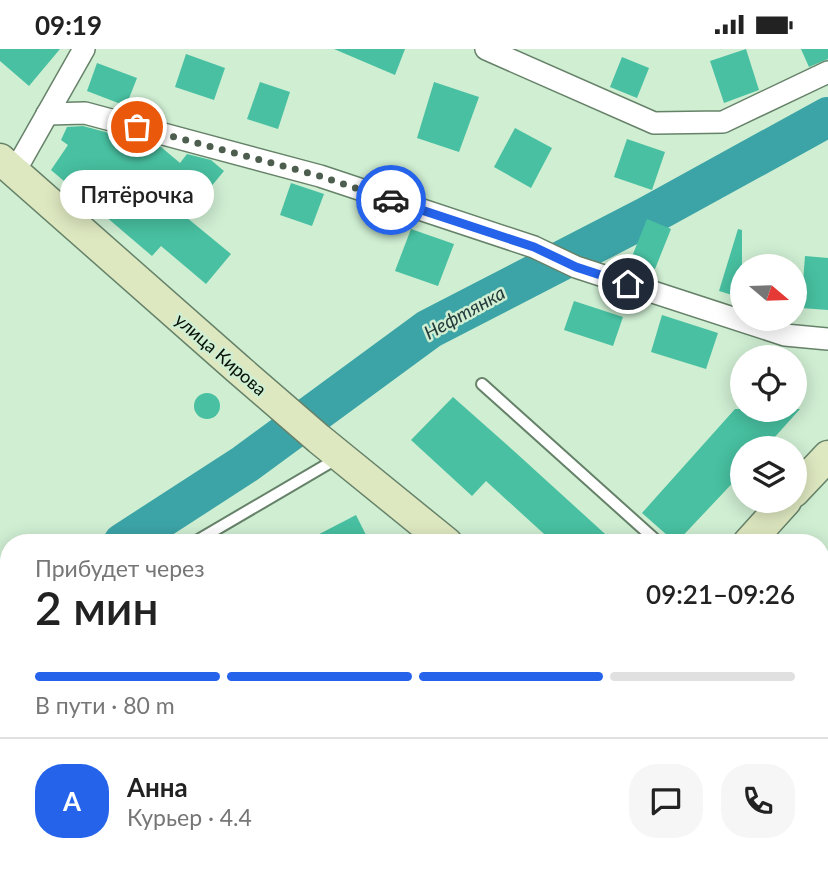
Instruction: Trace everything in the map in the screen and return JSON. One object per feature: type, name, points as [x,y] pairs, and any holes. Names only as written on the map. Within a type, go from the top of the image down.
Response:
[{"type":"main road","name":"улица Кирова","points":[[7,165],[237,368],[436,534]]},
{"type":"main road","points":[[807,478],[828,456]]},
{"type":"main road","points":[[756,534],[775,513]]},
{"type":"street","points":[[7,165],[47,114],[84,49]]},
{"type":"street","points":[[486,49],[654,124],[723,122],[828,72]]},
{"type":"street","points":[[47,114],[85,113],[320,176],[534,247],[576,267],[785,335],[828,339]]},
{"type":"lane","points":[[482,384],[649,534]]},
{"type":"lane","points":[[205,534],[330,447]]},
{"type":"building","points":[[0,49],[60,49],[29,86],[0,61]]},
{"type":"building","points":[[334,49],[405,49],[395,75]]},
{"type":"building","points":[[746,49],[759,90],[724,103],[710,61]]},
{"type":"building","points":[[801,49],[828,49],[828,59],[809,67]]},
{"type":"building","points":[[186,54],[225,68],[214,100],[175,87]]},
{"type":"building","points":[[622,57],[649,68],[637,98],[610,87]]},
{"type":"building","points":[[97,63],[137,78],[126,106],[87,91]]},
{"type":"building","points":[[260,82],[290,92],[278,129],[247,119]]},
{"type":"building","points":[[434,82],[479,97],[459,152],[417,138]]},
{"type":"building","points":[[83,126],[161,147],[180,163],[187,154],[211,160],[224,171],[186,217],[231,254],[206,284],[161,246],[152,256],[51,170],[68,145],[61,140],[67,127]]},
{"type":"building","points":[[515,128],[552,148],[531,188],[494,167]]},
{"type":"building","points":[[627,139],[665,152],[652,190],[614,177]]},
{"type":"building","points":[[291,183],[324,194],[312,226],[280,215]]},
{"type":"building","points":[[647,219],[671,229],[655,269],[631,259]]},
{"type":"building","points":[[411,229],[454,244],[438,286],[395,271]]},
{"type":"building","points":[[738,229],[742,230],[742,254],[730,254]]},
{"type":"building","points":[[730,255],[730,294],[719,291]]},
{"type":"building","points":[[807,256],[828,258],[828,310],[807,308]]},
{"type":"building","points":[[574,301],[623,317],[613,346],[564,330]]},
{"type":"building","points":[[662,315],[718,333],[706,369],[651,352]]},
{"type":"building","points":[[207,393],[216,397],[220,406],[216,415],[207,419],[198,415],[194,406],[198,397]]},
{"type":"building","points":[[453,397],[605,534],[544,534],[486,481],[472,496],[411,440]]},
{"type":"building","points":[[730,415],[730,422],[788,422],[776,436],[730,436],[730,486],[684,534],[666,534],[642,513]]},
{"type":"building","points":[[356,515],[366,534],[319,534]]},
{"type":"waterway","name":"Нефтянка","points":[[137,534],[245,464],[429,329],[648,216],[828,117]]},
{"type":"way so far","points":[[137,127],[320,176],[391,200]]},
{"type":"place","name":"Пятёрочка","points":[[137,127]]},
{"type":"route","points":[[391,200],[534,247],[576,267],[628,284]]}]
